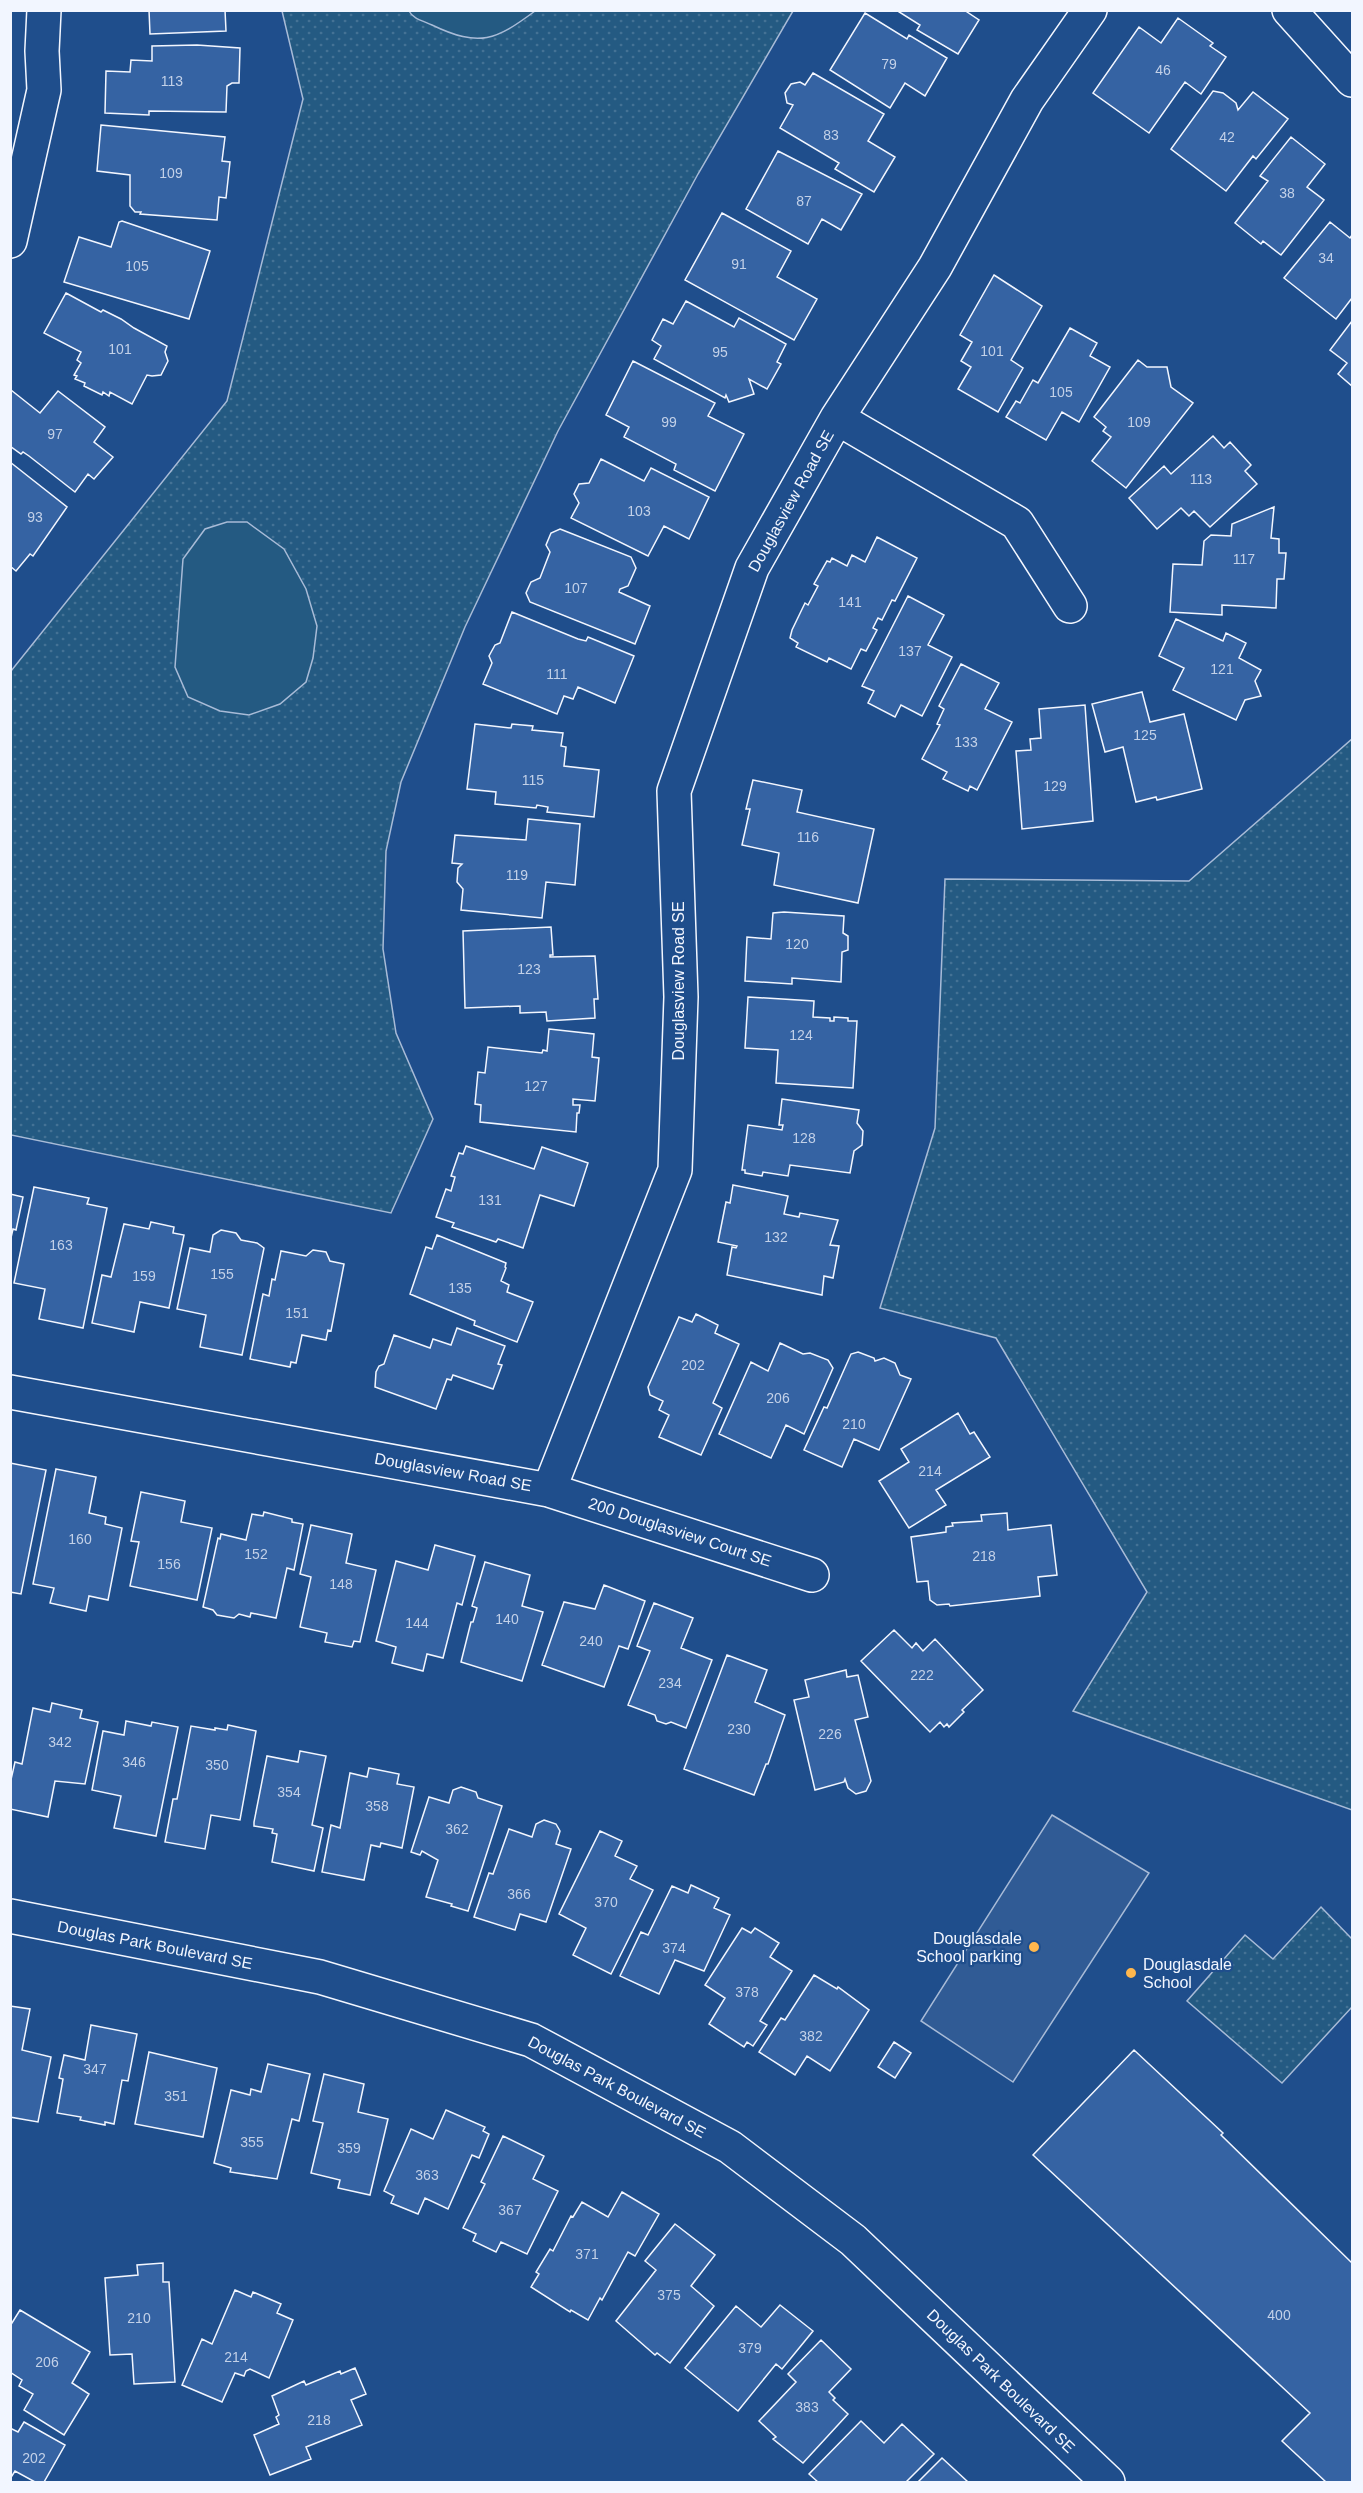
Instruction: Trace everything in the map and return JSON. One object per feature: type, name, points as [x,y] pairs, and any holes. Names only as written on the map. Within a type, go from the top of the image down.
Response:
[{"type":"street","points":[[10,241],[44,90],[42,51],[44,10]]},
{"type":"street","name":"Douglasview Road SE","points":[[10,1392],[549,1490],[675,1170],[681,997],[674,791],[752,568],[837,418],[935,267],[1027,100],[1090,10]]},
{"type":"street","points":[[1289,10],[1353,80]]},
{"type":"street","points":[[837,418],[1017,523],[1070,606]]},
{"type":"street","name":"200 Douglasview Court SE","points":[[549,1490],[812,1575]]},
{"type":"street","name":"Douglas Park Boulevard SE","points":[[10,1916],[320,1977],[531,2040],[730,2147],[853,2240],[1108,2482]]},
{"type":"shaded area","points":[[282,11],[793,11],[698,174],[558,431],[465,627],[401,782],[386,851],[383,949],[396,1033],[433,1119],[391,1213],[11,1135],[11,671],[227,401],[303,99]]},
{"type":"shaded area","points":[[409,11],[535,11],[498,34],[475,38],[449,32],[416,18]]},
{"type":"shaded area","points":[[227,522],[247,522],[284,549],[306,589],[317,626],[313,658],[306,682],[280,704],[249,715],[220,711],[188,697],[175,667],[183,559],[205,529]]},
{"type":"shaded area","points":[[1352,739],[1352,1810],[1073,1711],[1147,1592],[996,1338],[880,1308],[935,1128],[945,879],[1189,881]]},
{"type":"shaded area","name":"Douglasdale School parking","points":[[1052,1815],[1149,1873],[1013,2082],[921,2021]]},
{"type":"shaded area","points":[[1321,1907],[1352,1939],[1352,2007],[1282,2083],[1187,2001],[1245,1935],[1273,1959]]},
{"type":"building","points":[[149,10],[225,10],[226,31],[150,34]]},
{"type":"building","points":[[896,10],[964,10],[979,20],[958,54],[917,30],[920,25]]},
{"type":"building","points":[[865,13],[907,39],[909,35],[947,58],[925,96],[905,83],[890,108],[830,70]]},
{"type":"building","points":[[1178,18],[1213,43],[1210,46],[1226,57],[1201,94],[1185,82],[1149,133],[1093,93],[1139,27],[1161,43]]},
{"type":"building","points":[[197,45],[240,48],[239,83],[227,86],[226,112],[149,111],[149,115],[105,113],[106,71],[130,72],[131,60],[152,61],[152,46]]},
{"type":"building","points":[[813,73],[884,114],[868,141],[895,157],[874,192],[835,169],[839,163],[780,128],[793,105],[787,103],[785,93],[791,84],[800,82],[805,85]]},
{"type":"building","points":[[1213,91],[1223,93],[1236,103],[1238,110],[1253,92],[1288,119],[1256,159],[1253,156],[1226,191],[1171,149]]},
{"type":"building","points":[[101,125],[225,137],[222,161],[230,162],[226,198],[219,197],[217,220],[135,212],[130,206],[130,175],[97,171]]},
{"type":"building","points":[[1291,137],[1325,164],[1307,187],[1324,200],[1281,255],[1263,241],[1261,244],[1235,223],[1268,181],[1260,176]]},
{"type":"building","points":[[778,151],[862,194],[841,230],[822,219],[808,244],[746,209]]},
{"type":"building","points":[[722,213],[791,251],[777,277],[817,299],[794,340],[685,280]]},
{"type":"building","points":[[122,221],[210,251],[189,319],[64,282],[79,237],[111,247],[119,222]]},
{"type":"building","points":[[1330,222],[1350,238],[1352,235],[1352,298],[1336,319],[1284,278]]},
{"type":"building","points":[[994,275],[1042,306],[1011,360],[1023,368],[998,412],[958,389],[971,367],[961,361],[972,342],[960,335]]},
{"type":"building","points":[[66,293],[101,312],[103,310],[121,319],[167,346],[165,352],[168,361],[161,375],[147,375],[132,404],[110,392],[109,396],[103,392],[102,395],[75,379],[77,376],[74,375],[81,363],[77,360],[81,352],[44,333]]},
{"type":"building","points":[[686,301],[734,327],[739,318],[786,344],[777,362],[781,364],[767,389],[749,379],[754,394],[729,402],[726,395],[725,398],[654,359],[661,346],[652,340],[663,319],[673,324]]},
{"type":"building","points":[[1352,321],[1352,386],[1338,374],[1347,363],[1330,350]]},
{"type":"building","points":[[1070,328],[1097,343],[1090,356],[1110,367],[1079,422],[1062,412],[1046,440],[1006,417],[1016,401],[1020,403],[1033,380],[1038,383]]},
{"type":"building","points":[[1138,360],[1147,367],[1167,367],[1171,387],[1193,403],[1126,488],[1092,461],[1111,437],[1103,431],[1106,427],[1094,417]]},
{"type":"building","points":[[633,361],[715,403],[708,416],[744,434],[715,491],[674,470],[676,464],[624,437],[629,427],[606,415]]},
{"type":"building","points":[[11,390],[40,413],[58,391],[105,427],[94,442],[113,457],[94,479],[88,474],[75,492],[29,456],[23,452],[21,454],[10,446]]},
{"type":"building","points":[[1213,436],[1224,448],[1230,442],[1251,465],[1245,471],[1257,484],[1210,527],[1194,511],[1189,516],[1181,508],[1157,529],[1129,498],[1164,466],[1171,474]]},
{"type":"building","points":[[601,459],[644,481],[651,468],[709,497],[689,539],[664,526],[648,556],[571,518],[579,503],[574,494],[579,484],[589,483]]},
{"type":"building","points":[[10,462],[67,507],[33,556],[30,554],[16,571],[10,566]]},
{"type":"building","points":[[1274,507],[1271,538],[1279,539],[1279,553],[1286,553],[1284,579],[1277,579],[1276,608],[1222,605],[1222,615],[1170,612],[1173,564],[1202,565],[1204,541],[1211,535],[1231,536],[1232,524]]},
{"type":"building","points":[[560,529],[631,557],[636,568],[628,586],[620,589],[619,592],[650,606],[635,644],[530,602],[526,593],[531,582],[540,578],[550,552],[546,545],[551,533]]},
{"type":"building","points":[[877,537],[917,558],[895,601],[892,600],[882,620],[878,618],[873,628],[877,630],[866,651],[861,649],[851,669],[829,658],[827,662],[796,647],[798,643],[790,638],[792,630],[805,603],[808,605],[818,586],[814,584],[827,561],[830,562],[832,558],[847,566],[852,555],[865,562]]},
{"type":"building","points":[[908,596],[944,615],[928,645],[952,657],[922,716],[901,705],[895,717],[868,703],[874,691],[862,686]]},
{"type":"building","points":[[512,612],[578,639],[586,641],[588,637],[634,656],[615,703],[578,687],[573,699],[564,696],[557,714],[483,684],[492,663],[489,656],[495,645],[500,643]]},
{"type":"building","points":[[1176,619],[1223,641],[1226,633],[1246,643],[1239,658],[1261,670],[1255,681],[1261,696],[1245,700],[1236,720],[1173,690],[1184,668],[1159,656]]},
{"type":"building","points":[[961,664],[999,683],[985,709],[1012,722],[977,790],[970,786],[968,791],[943,779],[947,772],[922,759],[940,725],[937,724],[944,709],[939,706]]},
{"type":"building","points":[[1142,692],[1150,722],[1184,714],[1202,789],[1157,800],[1156,797],[1136,802],[1123,747],[1105,752],[1092,704]]},
{"type":"building","points":[[1085,705],[1093,821],[1022,829],[1016,751],[1031,750],[1030,739],[1041,738],[1039,709]]},
{"type":"building","points":[[475,724],[511,728],[512,724],[533,726],[532,730],[563,733],[561,746],[566,747],[564,766],[599,770],[594,817],[547,812],[548,807],[537,805],[536,808],[495,804],[496,792],[467,789]]},
{"type":"building","points":[[753,780],[802,790],[797,812],[874,829],[858,903],[774,885],[779,853],[742,845],[750,809],[746,809]]},
{"type":"building","points":[[528,819],[580,824],[575,885],[546,882],[542,918],[461,910],[463,889],[457,882],[458,868],[462,864],[452,863],[455,835],[526,840]]},
{"type":"building","points":[[773,913],[844,916],[843,933],[848,936],[848,950],[842,952],[841,982],[792,978],[792,984],[745,981],[747,937],[771,939]]},
{"type":"building","points":[[551,927],[553,955],[550,957],[595,956],[598,999],[594,999],[595,1018],[547,1021],[546,1012],[520,1013],[520,1006],[465,1008],[463,931]]},
{"type":"building","points":[[748,997],[814,1001],[813,1017],[830,1018],[830,1021],[834,1021],[834,1017],[857,1021],[853,1088],[776,1083],[778,1050],[745,1048]]},
{"type":"building","points":[[549,1029],[594,1034],[592,1057],[599,1058],[595,1101],[573,1099],[573,1105],[580,1105],[576,1132],[480,1122],[481,1105],[475,1104],[478,1072],[485,1073],[488,1047],[542,1053],[543,1050],[547,1051]]},
{"type":"building","points":[[782,1099],[859,1110],[857,1123],[863,1131],[862,1145],[854,1151],[850,1173],[790,1165],[788,1176],[763,1172],[762,1176],[745,1173],[745,1170],[742,1170],[748,1125],[782,1130],[783,1125],[779,1125]]},
{"type":"building","points":[[466,1146],[534,1169],[542,1147],[588,1163],[574,1206],[540,1195],[523,1248],[498,1239],[496,1242],[452,1227],[454,1223],[436,1217],[446,1189],[451,1191],[455,1177],[451,1176],[459,1153],[463,1154]]},
{"type":"building","points":[[733,1185],[788,1196],[784,1214],[799,1217],[800,1213],[838,1220],[830,1245],[839,1246],[833,1278],[824,1276],[822,1295],[727,1275],[732,1247],[737,1246],[718,1242],[726,1202],[730,1203]]},
{"type":"building","points":[[34,1187],[89,1198],[87,1204],[107,1208],[83,1328],[39,1319],[45,1289],[14,1283]]},
{"type":"building","points":[[10,1194],[23,1197],[16,1230],[13,1229],[10,1242]]},
{"type":"building","points":[[151,1222],[174,1227],[173,1233],[184,1235],[169,1308],[140,1302],[134,1332],[92,1323],[102,1275],[111,1277],[124,1224],[149,1229]]},
{"type":"building","points":[[221,1230],[236,1233],[241,1240],[257,1243],[264,1248],[242,1355],[200,1347],[206,1315],[177,1309],[190,1248],[210,1252],[213,1235]]},
{"type":"building","points":[[437,1235],[506,1263],[501,1281],[509,1285],[507,1292],[533,1302],[517,1342],[474,1325],[475,1321],[410,1294],[426,1247],[432,1249]]},
{"type":"building","points":[[313,1250],[326,1252],[330,1261],[344,1264],[331,1331],[328,1330],[326,1340],[302,1335],[296,1363],[291,1362],[290,1367],[250,1359],[263,1294],[269,1296],[281,1251],[306,1256]]},
{"type":"building","points":[[696,1314],[718,1325],[715,1333],[739,1344],[713,1403],[722,1408],[701,1455],[659,1437],[669,1415],[659,1410],[663,1401],[650,1395],[648,1387],[679,1317],[692,1322]]},
{"type":"building","points":[[457,1328],[505,1346],[498,1364],[502,1365],[493,1389],[453,1375],[451,1380],[447,1379],[436,1409],[375,1387],[376,1372],[379,1366],[384,1364],[394,1335],[430,1348],[433,1339],[451,1345]]},
{"type":"building","points":[[780,1343],[803,1354],[810,1353],[828,1360],[833,1368],[804,1434],[786,1425],[771,1458],[719,1434],[751,1362],[768,1371]]},
{"type":"building","points":[[858,1352],[874,1358],[875,1361],[884,1358],[895,1363],[900,1375],[911,1379],[879,1450],[854,1439],[842,1467],[804,1450],[824,1407],[827,1408],[851,1354]]},
{"type":"building","points":[[958,1413],[970,1434],[974,1432],[990,1457],[936,1490],[946,1505],[909,1528],[879,1481],[909,1462],[901,1449]]},
{"type":"building","points":[[10,1463],[46,1470],[21,1594],[10,1592]]},
{"type":"building","points":[[56,1469],[96,1477],[89,1513],[106,1517],[105,1524],[122,1528],[108,1600],[89,1596],[86,1611],[50,1603],[54,1588],[33,1584]]},
{"type":"building","points":[[141,1492],[185,1501],[181,1522],[212,1528],[197,1600],[130,1586],[139,1542],[131,1541]]},
{"type":"building","points":[[264,1512],[303,1524],[294,1570],[287,1568],[276,1618],[251,1613],[250,1617],[239,1614],[234,1618],[217,1615],[213,1610],[203,1607],[218,1538],[220,1539],[221,1534],[246,1540],[252,1514],[263,1516]]},
{"type":"building","points":[[1007,1513],[1008,1530],[1051,1525],[1057,1575],[1038,1577],[1040,1596],[950,1606],[949,1604],[937,1605],[930,1600],[928,1581],[917,1582],[911,1537],[946,1532],[946,1527],[953,1526],[952,1523],[982,1521],[981,1515]]},
{"type":"building","points":[[311,1525],[352,1534],[346,1563],[376,1570],[360,1642],[354,1641],[352,1647],[325,1642],[327,1633],[300,1627],[311,1577],[300,1574]]},
{"type":"building","points":[[435,1545],[475,1556],[462,1605],[457,1603],[443,1658],[427,1654],[423,1671],[392,1663],[396,1647],[376,1641],[396,1561],[428,1570]]},
{"type":"building","points":[[485,1562],[530,1575],[522,1606],[543,1612],[522,1681],[461,1662],[477,1608],[472,1606]]},
{"type":"building","points":[[604,1585],[645,1601],[628,1649],[619,1646],[604,1687],[542,1665],[564,1602],[595,1609]]},
{"type":"building","points":[[654,1603],[693,1618],[681,1648],[712,1660],[686,1728],[671,1722],[666,1724],[657,1721],[655,1715],[628,1705],[650,1651],[637,1646]]},
{"type":"building","points":[[894,1630],[912,1648],[916,1643],[923,1651],[935,1639],[983,1690],[962,1710],[964,1712],[949,1727],[947,1724],[944,1727],[940,1722],[930,1732],[861,1661]]},
{"type":"building","points":[[727,1655],[767,1670],[755,1702],[785,1715],[768,1764],[766,1764],[754,1795],[684,1769]]},
{"type":"building","points":[[846,1670],[847,1677],[858,1675],[868,1717],[855,1720],[871,1781],[866,1791],[856,1794],[848,1788],[845,1779],[844,1782],[815,1790],[794,1700],[809,1697],[805,1680]]},
{"type":"building","points":[[52,1703],[82,1710],[80,1718],[98,1722],[85,1784],[55,1781],[48,1817],[10,1809],[10,1784],[15,1762],[22,1764],[33,1708],[50,1712]]},
{"type":"building","points":[[126,1721],[151,1726],[152,1722],[178,1727],[156,1836],[114,1828],[121,1796],[92,1790],[103,1731],[124,1735]]},
{"type":"building","points":[[228,1725],[256,1731],[240,1820],[211,1815],[205,1849],[165,1842],[173,1799],[177,1799],[191,1726],[227,1730]]},
{"type":"building","points":[[300,1751],[326,1756],[312,1825],[323,1828],[314,1871],[272,1862],[277,1834],[272,1833],[273,1829],[254,1826],[267,1756],[298,1762]]},
{"type":"building","points":[[369,1768],[399,1774],[397,1784],[414,1787],[402,1848],[381,1843],[380,1847],[371,1845],[364,1880],[322,1872],[331,1825],[340,1828],[350,1773],[367,1777]]},
{"type":"building","points":[[461,1787],[476,1792],[478,1798],[502,1806],[468,1911],[426,1897],[438,1860],[422,1851],[420,1855],[411,1852],[429,1797],[449,1803],[453,1790]]},
{"type":"building","points":[[544,1820],[556,1824],[560,1831],[556,1844],[571,1849],[546,1922],[520,1914],[515,1930],[474,1917],[489,1873],[493,1874],[509,1829],[532,1837],[536,1824]]},
{"type":"building","points":[[600,1831],[622,1841],[615,1856],[637,1866],[630,1879],[653,1890],[611,1974],[573,1955],[586,1928],[559,1914]]},
{"type":"building","points":[[691,1885],[719,1898],[714,1908],[730,1915],[704,1971],[675,1960],[659,1994],[620,1976],[641,1932],[648,1935],[672,1886],[688,1893]]},
{"type":"building","points":[[742,1928],[751,1933],[755,1928],[779,1943],[770,1957],[792,1971],[760,2021],[767,2025],[753,2046],[747,2042],[744,2047],[709,2024],[725,1998],[705,1985]]},
{"type":"building","points":[[814,1975],[837,1989],[838,1987],[869,2010],[830,2071],[807,2056],[795,2075],[759,2052],[781,2018],[785,2020]]},
{"type":"building","points":[[10,2006],[30,2009],[22,2050],[51,2057],[38,2122],[10,2117]]},
{"type":"building","points":[[91,2025],[137,2034],[128,2081],[122,2080],[114,2124],[105,2122],[105,2125],[80,2120],[81,2117],[57,2113],[63,2079],[59,2078],[64,2055],[85,2060]]},
{"type":"building","points":[[894,2042],[911,2053],[895,2078],[878,2067]]},
{"type":"building","points":[[1134,2050],[1223,2133],[1221,2135],[1352,2263],[1352,2482],[1326,2482],[1282,2441],[1310,2413],[1033,2155]]},
{"type":"building","points":[[149,2052],[217,2068],[203,2137],[135,2124]]},
{"type":"building","points":[[268,2064],[310,2074],[299,2121],[292,2119],[277,2179],[230,2172],[231,2168],[214,2163],[231,2090],[250,2095],[251,2089],[261,2092]]},
{"type":"building","points":[[324,2074],[364,2084],[358,2112],[388,2119],[370,2195],[338,2188],[340,2180],[311,2173],[323,2123],[313,2121]]},
{"type":"building","points":[[446,2110],[485,2127],[483,2131],[489,2134],[479,2158],[472,2155],[448,2209],[425,2198],[418,2214],[391,2203],[394,2196],[384,2191],[411,2129],[433,2139]]},
{"type":"building","points":[[503,2136],[544,2156],[533,2179],[558,2191],[527,2254],[501,2242],[496,2252],[473,2241],[476,2234],[463,2228],[485,2184],[481,2182]]},
{"type":"building","points":[[622,2192],[659,2214],[635,2256],[628,2252],[602,2300],[600,2298],[588,2320],[571,2310],[570,2312],[531,2287],[539,2274],[536,2272],[550,2249],[553,2251],[571,2216],[573,2217],[582,2202],[608,2217]]},
{"type":"building","points":[[675,2224],[715,2255],[691,2286],[714,2306],[670,2363],[657,2353],[655,2355],[616,2321],[656,2270],[645,2261]]},
{"type":"building","points":[[163,2263],[163,2282],[169,2282],[175,2382],[134,2384],[132,2354],[110,2355],[105,2278],[138,2275],[137,2265]]},
{"type":"building","points":[[235,2290],[251,2297],[253,2292],[281,2304],[277,2313],[293,2320],[269,2378],[250,2369],[244,2376],[235,2373],[222,2402],[182,2385],[202,2339],[212,2344]]},
{"type":"building","points":[[780,2305],[813,2331],[782,2369],[776,2364],[738,2411],[685,2368],[736,2306],[761,2327]]},
{"type":"building","points":[[20,2310],[90,2352],[72,2383],[89,2394],[64,2435],[24,2410],[33,2394],[19,2386],[22,2380],[10,2372],[10,2326]]},
{"type":"building","points":[[821,2340],[851,2369],[829,2392],[835,2398],[833,2400],[848,2414],[803,2463],[773,2439],[776,2437],[759,2421],[796,2382],[788,2374]]},
{"type":"building","points":[[355,2368],[366,2394],[351,2400],[362,2425],[306,2447],[311,2459],[270,2475],[254,2435],[279,2424],[276,2417],[279,2415],[272,2396],[304,2381],[306,2385],[340,2371],[341,2374]]},
{"type":"building","points":[[861,2421],[884,2443],[902,2424],[934,2454],[906,2482],[818,2482],[809,2474]]},
{"type":"building","points":[[24,2422],[65,2445],[44,2482],[35,2482],[15,2471],[10,2479],[10,2428],[18,2432]]},
{"type":"building","points":[[942,2458],[968,2482],[918,2482]]},
{"type":"place","name":"Douglasdale School parking","points":[[1034,1947]]},
{"type":"place","name":"Douglasdale School","points":[[1131,1973]]}]
